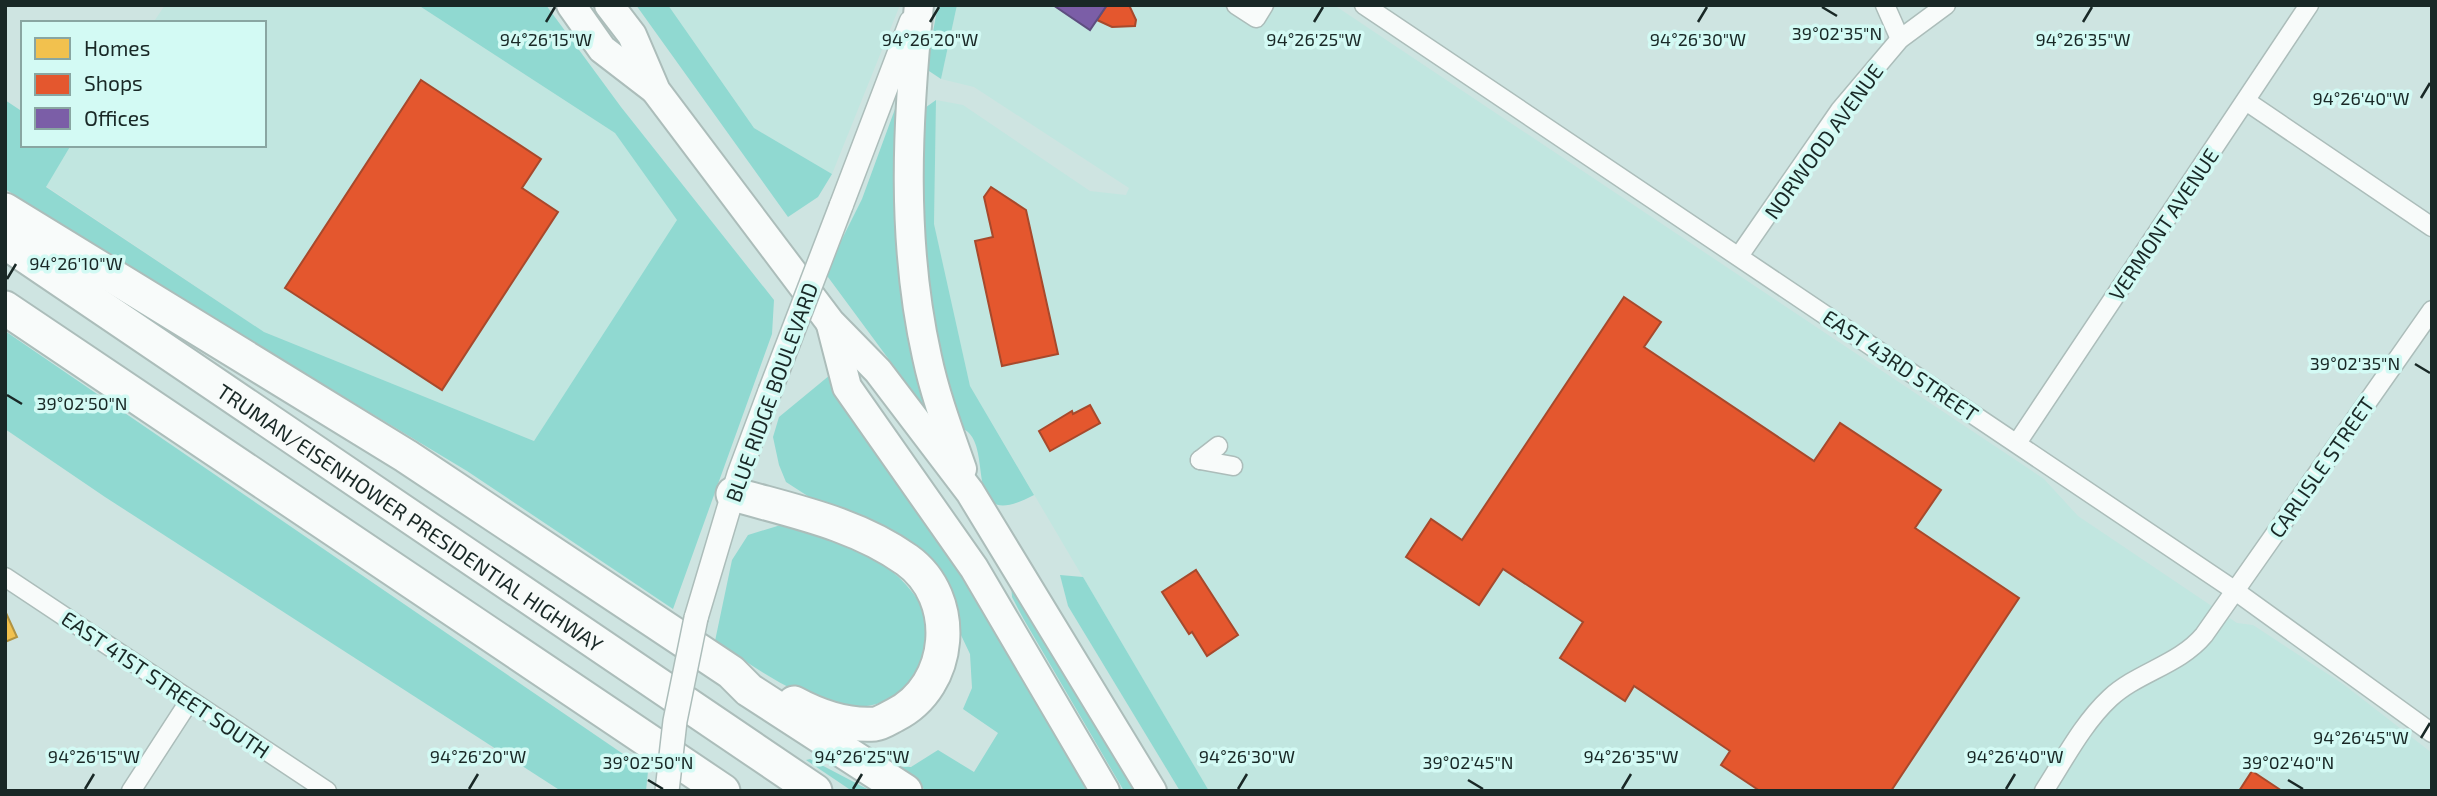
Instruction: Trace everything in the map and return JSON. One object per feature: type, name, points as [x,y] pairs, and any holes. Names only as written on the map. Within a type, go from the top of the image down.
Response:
[{"type":"highway","points":[[5,210],[406,456],[731,672],[818,716],[878,724],[907,709],[930,685],[942,651],[944,632],[941,607],[929,582],[908,561],[850,528],[733,494]]},
{"type":"highway","name":"TRUMAN/EISENHOWER PRESIDENTIAL HIGHWAY","points":[[5,242],[815,791]]},
{"type":"highway","points":[[5,308],[723,791]]},
{"type":"highway","points":[[731,672],[749,690],[905,791]]},
{"type":"highway","points":[[642,738],[700,791]]},
{"type":"main road","points":[[571,5],[602,49],[656,91]]},
{"type":"main road","points":[[609,5],[632,35],[656,91],[830,322],[878,371],[970,492],[1152,791]]},
{"type":"main road","points":[[918,5],[911,88],[907,195],[915,288],[927,357],[970,492]]},
{"type":"main road","points":[[830,322],[847,387],[974,568],[1105,791]]},
{"type":"street","name":"BLUE RIDGE BOULEVARD","points":[[667,791],[675,721],[696,618],[733,494],[918,5]]},
{"type":"street","points":[[1236,5],[1256,18],[1264,5]]},
{"type":"street","name":"EAST 43RD STREET","points":[[1364,5],[2234,590],[2432,733]]},
{"type":"street","points":[[1885,5],[1900,39]]},
{"type":"street","name":"NORWOOD AVENUE","points":[[1739,256],[1840,110],[1900,39],[1946,5]]},
{"type":"street","name":"VERMONT AVENUE","points":[[2017,443],[2309,5]]},
{"type":"street","points":[[2246,101],[2432,227]]},
{"type":"street","name":"CARLISLE STREET","points":[[2044,791],[2110,698],[2145,674],[2191,650],[2432,310]]},
{"type":"street","points":[[1218,446],[1200,460],[1233,466]]},
{"type":"street","points":[[974,568],[1003,549]]},
{"type":"street","name":"EAST 41ST STREET SOUTH","points":[[5,577],[327,791]]},
{"type":"street","points":[[131,791],[190,700]]},
{"type":"shaded area","points":[[165,5],[418,5],[615,133],[678,220],[534,441],[264,332],[46,186],[70,147],[266,147],[266,21],[154,21]]},
{"type":"shaded area","points":[[418,5],[546,5],[621,107],[774,300],[772,334],[673,609],[467,471],[128,267],[5,189],[5,100],[21,111],[21,147],[70,147],[46,187],[264,332],[534,441],[677,220],[615,133]]},
{"type":"shaded area","points":[[636,5],[668,5],[754,128],[832,174],[818,197],[788,217]]},
{"type":"shaded area","points":[[668,5],[900,5],[832,174],[754,128]]},
{"type":"shaded area","points":[[938,5],[957,5],[941,79],[926,69]]},
{"type":"shaded area","points":[[957,5],[1334,5],[2044,479],[2078,516],[2237,623],[2253,625],[2343,684],[2432,753],[2432,791],[1209,791],[970,386],[934,224],[936,100],[963,105],[1090,191],[1126,195],[1129,188],[974,87],[941,79]]},
{"type":"shaded area","points":[[936,100],[934,224],[970,386],[1034,495],[1012,504],[997,505],[988,498],[975,444],[969,433],[956,423],[922,275],[922,110]]},
{"type":"shaded area","points":[[895,109],[903,111],[938,426],[825,273],[862,199]]},
{"type":"shaded area","points":[[5,331],[648,771],[646,791],[561,791],[105,497],[5,429]]},
{"type":"shaded area","points":[[830,375],[948,553],[1090,791],[928,791],[880,766],[911,767],[938,750],[974,772],[998,733],[963,709],[972,688],[970,654],[950,612],[919,568],[786,482],[773,437],[779,417]]},
{"type":"shaded area","points":[[784,524],[841,542],[876,559],[906,585],[919,601],[925,617],[928,647],[924,664],[916,678],[904,690],[873,705],[837,705],[788,687],[715,641],[732,560],[748,535]]},
{"type":"shaded area","points":[[1060,575],[1083,577],[1209,791],[1180,791],[1068,606]]},
{"type":"shaded area","points":[[1011,584],[1142,791],[1124,791],[1023,618],[1012,597]]},
{"type":"shaded area","points":[[810,759],[871,791],[852,791],[806,760]]},
{"type":"building: Homes","points":[[5,614],[17,637],[5,642]]},
{"type":"building: Shops","points":[[1107,5],[1129,5],[1136,20],[1135,26],[1112,27],[1097,20]]},
{"type":"building: Shops","points":[[421,80],[541,159],[522,188],[558,212],[442,390],[285,288]]},
{"type":"building: Shops","points":[[991,187],[1026,210],[1058,354],[1002,366],[975,241],[993,237],[984,197]]},
{"type":"building: Shops","points":[[1624,297],[1661,322],[1644,347],[1814,461],[1840,423],[1941,490],[1915,528],[2019,598],[1891,791],[1760,791],[1721,765],[1730,751],[1634,686],[1625,701],[1560,658],[1583,622],[1503,569],[1479,605],[1406,557],[1431,519],[1462,540]]},
{"type":"building: Shops","points":[[1090,405],[1100,423],[1050,451],[1039,431],[1072,411],[1073,414]]},
{"type":"building: Shops","points":[[1196,570],[1238,635],[1207,656],[1162,592]]},
{"type":"building: Shops","points":[[2252,771],[2282,791],[2239,791]]},
{"type":"building: Offices","points":[[1053,5],[1107,5],[1090,30]]}]
